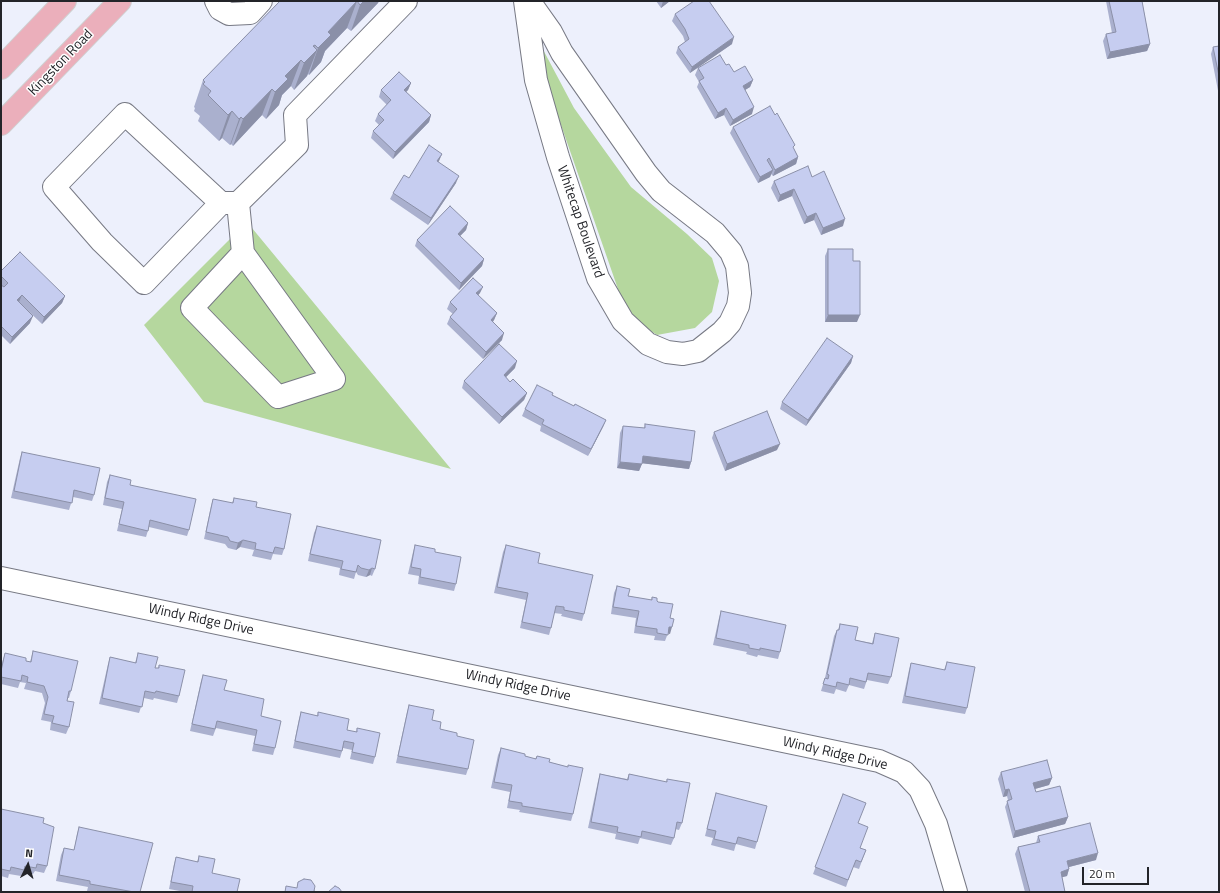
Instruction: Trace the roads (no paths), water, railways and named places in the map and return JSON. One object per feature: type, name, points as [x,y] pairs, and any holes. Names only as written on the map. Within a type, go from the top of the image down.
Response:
[{"type":"main road","points":[[1,68],[66,1]]},
{"type":"main road","name":"Kingston Road","points":[[1,124],[120,1]]},
{"type":"street","points":[[216,1],[220,9],[229,14],[250,13],[261,1]]},
{"type":"street","points":[[243,252],[192,308],[278,397],[334,379],[243,252],[230,203],[125,114],[54,187],[102,242],[144,283],[230,203],[297,145],[295,115],[406,1]]},
{"type":"street","name":"Whitecap Boulevard","points":[[526,1],[536,80],[558,156],[598,278],[623,321],[648,344],[667,352],[683,354],[698,351],[722,332],[730,323],[738,306],[740,294],[736,266],[731,252],[715,233],[661,191],[562,53],[551,32],[529,1]]},
{"type":"street","name":"Windy Ridge Drive","points":[[1,578],[879,761],[904,772],[920,789],[936,824],[947,855],[956,892]]}]
